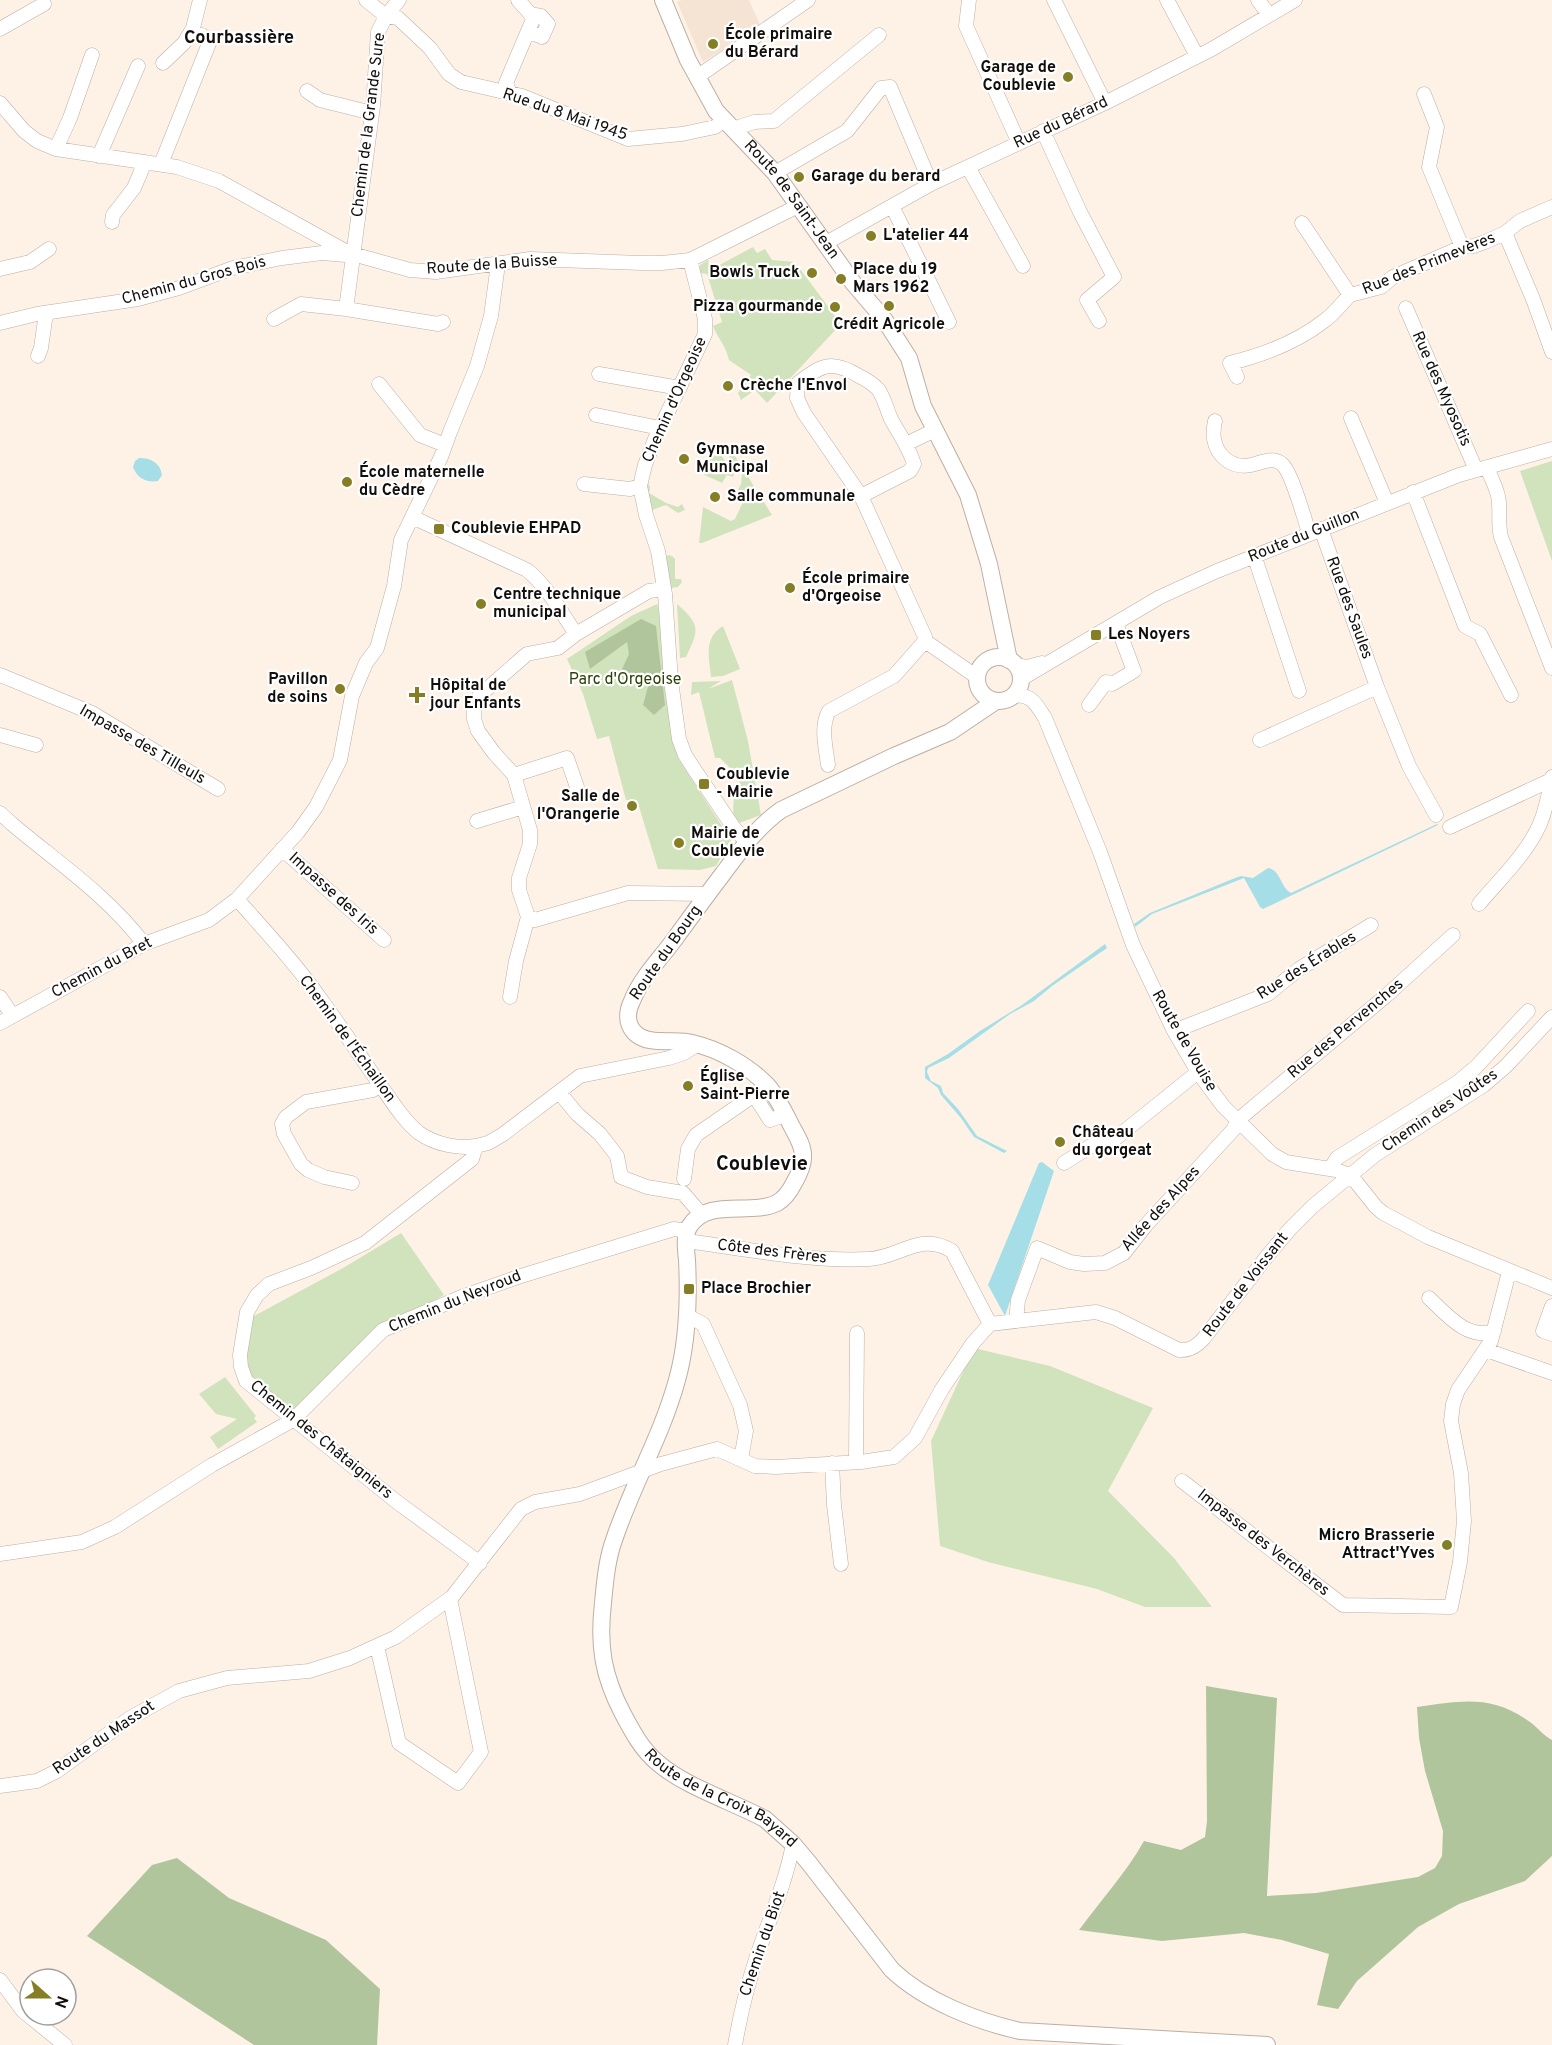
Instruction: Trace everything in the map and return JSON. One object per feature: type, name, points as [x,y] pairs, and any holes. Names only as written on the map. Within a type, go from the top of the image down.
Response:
[{"type":"main road","name":"Route de Saint-Jean","points":[[667,1],[688,60],[716,111],[775,173],[854,284],[884,319],[909,358],[923,406],[968,495],[989,564],[1012,673]]},
{"type":"main road","name":"Route du Bourg","points":[[701,1214],[722,1209],[767,1206],[782,1200],[790,1191],[801,1168],[803,1157],[799,1140],[778,1118],[777,1099],[759,1078],[730,1059],[690,1042],[642,1038],[631,1027],[628,1012],[636,991],[746,841],[765,822],[781,810],[906,751],[965,718],[974,708],[982,665],[1012,673],[1005,700],[996,701],[950,732],[906,751]]},
{"type":"main road","points":[[978,683],[989,699],[996,701]]},
{"type":"main road","points":[[687,1233],[701,1214]]},
{"type":"main road","name":"Route de la Croix Bayard","points":[[687,1233],[688,1316],[676,1382],[661,1427],[614,1539],[605,1585],[600,1638],[605,1671],[613,1695],[633,1733],[648,1753],[669,1772],[765,1819],[793,1844],[892,1970],[914,1989],[934,2000],[988,2022],[1020,2031],[1267,2045]]},
{"type":"street","points":[[163,63],[184,44],[194,28],[200,0]]},
{"type":"street","name":"Rue du 8 Mai 1945","points":[[366,0],[386,16],[398,18],[430,48],[449,74],[461,82],[503,89],[628,139],[774,121],[879,35]]},
{"type":"street","name":"Chemin de la Grande Sure","points":[[346,309],[372,113],[378,32],[386,16],[399,0]]},
{"type":"street","points":[[503,89],[528,31],[542,37],[548,24],[541,16],[535,15],[534,18],[518,0]]},
{"type":"street","points":[[697,77],[808,0]]},
{"type":"street","points":[[969,0],[966,26],[1019,143]]},
{"type":"street","points":[[1054,0],[1105,103]]},
{"type":"street","points":[[1167,0],[1197,56]]},
{"type":"street","points":[[1258,0],[1269,15]]},
{"type":"street","name":"Rue du Bérard","points":[[826,243],[931,184],[1105,103],[1212,49],[1295,0]]},
{"type":"street","points":[[0,29],[44,4]]},
{"type":"street","points":[[160,164],[210,41],[202,34]]},
{"type":"street","points":[[56,149],[70,118],[92,55]]},
{"type":"street","points":[[99,156],[138,66]]},
{"type":"street","points":[[775,173],[847,131],[881,88],[890,87],[931,184]]},
{"type":"street","points":[[307,91],[320,100],[372,113]]},
{"type":"street","points":[[1424,94],[1437,127],[1430,166],[1462,247]]},
{"type":"street","name":"Route de la Buisse","points":[[0,102],[24,131],[37,141],[56,149],[177,167],[219,181],[354,255],[410,270],[436,272],[530,259],[641,264],[690,260],[798,206]]},
{"type":"street","points":[[1043,131],[1080,212],[1114,277],[1087,300],[1099,321]]},
{"type":"street","points":[[112,222],[113,215],[134,188],[144,162]]},
{"type":"street","points":[[968,167],[1023,266]]},
{"type":"street","points":[[892,206],[949,322]]},
{"type":"street","name":"Rue des Primevères","points":[[1302,223],[1350,295],[1381,287],[1393,277],[1462,247],[1474,246],[1552,207]]},
{"type":"street","points":[[1505,232],[1552,352]]},
{"type":"street","points":[[0,269],[30,262],[49,249]]},
{"type":"street","name":"Chemin du Gros Bois","points":[[0,323],[46,313],[138,299],[179,288],[233,268],[282,258],[322,253],[354,255]]},
{"type":"street","name":"Chemin d'Orgeoise","points":[[690,260],[705,319],[705,334],[660,429],[645,465],[640,486],[646,515],[658,551],[664,589],[671,681],[679,739],[694,769],[734,828],[746,841]]},
{"type":"street","name":"Chemin du Bret","points":[[6,1019],[144,944],[209,920],[237,900],[298,832],[316,807],[339,760],[352,696],[366,663],[377,648],[397,572],[401,540],[441,457],[480,355],[491,316],[498,264]]},
{"type":"street","points":[[1237,377],[1230,363],[1253,358],[1296,339],[1324,321],[1350,295]]},
{"type":"street","points":[[274,319],[302,303],[438,324],[443,322]]},
{"type":"street","name":"Rue des Myosotis","points":[[1406,308],[1481,469],[1498,494],[1500,505],[1498,527],[1501,537],[1552,668]]},
{"type":"street","points":[[38,356],[46,313]]},
{"type":"street","points":[[828,765],[824,737],[826,717],[830,711],[894,675],[925,641],[925,636],[861,496],[804,413],[797,398],[798,383],[814,371],[826,366],[844,367],[878,389],[914,464],[910,471],[861,496]]},
{"type":"street","points":[[599,374],[680,388]]},
{"type":"street","points":[[379,384],[420,435],[445,445]]},
{"type":"street","points":[[596,415],[660,429]]},
{"type":"street","points":[[1351,418],[1387,503]]},
{"type":"street","name":"Rue des Saules","points":[[1215,421],[1214,440],[1222,457],[1229,463],[1249,466],[1268,460],[1276,461],[1287,469],[1315,531],[1409,766],[1436,815]]},
{"type":"street","points":[[906,444],[935,430]]},
{"type":"street","name":"Route du Guillon","points":[[1012,673],[1068,651],[1160,597],[1254,555],[1413,492],[1481,469],[1552,449]]},
{"type":"street","points":[[584,484],[630,489],[640,486]]},
{"type":"street","points":[[1413,492],[1464,627],[1480,634],[1511,695]]},
{"type":"street","points":[[412,517],[527,570],[549,593],[576,634]]},
{"type":"street","points":[[1254,555],[1299,691]]},
{"type":"street","points":[[510,997],[516,961],[528,917],[519,890],[519,878],[530,844],[530,830],[514,775],[478,731],[474,709],[480,695],[527,654],[558,648],[576,634],[649,591],[664,589]]},
{"type":"street","points":[[1089,705],[1106,682],[1112,684],[1134,671],[1116,623]]},
{"type":"street","points":[[925,641],[978,683]]},
{"type":"street","name":"Route de Vouise","points":[[1012,673],[1021,695],[1035,702],[1045,718],[1100,852],[1132,945],[1174,1031],[1198,1072],[1223,1106],[1272,1154],[1286,1162],[1330,1169],[1349,1176],[1383,1214],[1428,1237],[1552,1288]]},
{"type":"street","name":"Impasse des Tilleuls","points":[[0,675],[92,713],[218,789]]},
{"type":"street","points":[[1260,740],[1377,687]]},
{"type":"street","points":[[0,735],[36,745]]},
{"type":"street","points":[[514,775],[567,758],[577,788]]},
{"type":"street","points":[[1479,904],[1546,825],[1547,802],[1552,778]]},
{"type":"street","points":[[1450,827],[1552,778]]},
{"type":"street","points":[[477,821],[524,807]]},
{"type":"street","points":[[0,813],[106,901],[144,944]]},
{"type":"street","name":"Impasse des Iris","points":[[282,849],[384,940]]},
{"type":"street","points":[[528,917],[535,920],[628,893],[707,894]]},
{"type":"street","name":"Chemin de l'Échaillon","points":[[237,900],[322,1000],[404,1118],[420,1133],[440,1143],[463,1147],[476,1146]]},
{"type":"street","name":"Rue des Érables","points":[[1174,1031],[1268,994],[1299,969],[1371,925]]},
{"type":"street","name":"Rue des Pervenches","points":[[1238,1120],[1387,995],[1453,935]]},
{"type":"street","points":[[0,997],[6,1019]]},
{"type":"street","points":[[1330,1169],[1337,1158],[1458,1082],[1476,1067],[1528,1011]]},
{"type":"street","name":"Chemin des Voûtes","points":[[1349,1176],[1375,1155],[1484,1085],[1506,1066],[1552,1017]]},
{"type":"street","points":[[476,1146],[488,1143],[502,1135],[580,1076],[669,1058],[684,1053],[698,1044]]},
{"type":"street","points":[[1064,1163],[1094,1144],[1111,1142],[1198,1072]]},
{"type":"street","points":[[352,1183],[324,1177],[308,1170],[301,1164],[284,1134],[282,1124],[286,1117],[306,1102],[373,1090],[380,1084]]},
{"type":"street","points":[[559,1092],[577,1114],[600,1134],[617,1156],[621,1177],[647,1187],[683,1186]]},
{"type":"street","points":[[701,1214],[683,1186],[688,1149],[696,1135],[754,1095],[778,1118]]},
{"type":"street","name":"Allée des Alpes","points":[[1016,1321],[1018,1300],[1037,1248],[1070,1262],[1084,1264],[1105,1263],[1124,1253],[1146,1225],[1233,1130],[1238,1120]]},
{"type":"street","name":"Chemin des Châtaigniers","points":[[476,1146],[472,1159],[365,1243],[269,1284],[257,1295],[247,1312],[240,1355],[246,1381],[293,1420],[480,1563]]},
{"type":"street","name":"Route de Voissant","points":[[990,1323],[1096,1312],[1115,1318],[1173,1347],[1191,1349],[1204,1338],[1290,1229],[1349,1176]]},
{"type":"street","name":"Chemin du Neyroud","points":[[0,1554],[82,1542],[115,1527],[212,1465],[293,1420],[383,1330],[464,1296],[521,1276],[674,1230],[687,1233]]},
{"type":"street","name":"Côte des Frères","points":[[687,1233],[819,1260],[873,1259],[910,1247],[932,1243],[942,1244],[952,1251],[990,1323]]},
{"type":"street","points":[[1509,1272],[1494,1331],[1486,1350],[1552,1373]]},
{"type":"street","points":[[1429,1298],[1463,1327],[1480,1334],[1494,1331]]},
{"type":"street","points":[[1552,1306],[1543,1331],[1552,1334]]},
{"type":"street","points":[[688,1316],[703,1324],[740,1405],[746,1431],[741,1459]]},
{"type":"street","name":"Route du Massot","points":[[0,1786],[37,1781],[57,1771],[130,1718],[179,1690],[227,1678],[309,1671],[350,1658],[396,1637],[450,1599],[521,1509],[535,1502],[580,1494],[661,1464],[717,1449],[755,1466],[776,1467],[894,1457],[915,1438],[942,1389],[973,1343],[990,1323]]},
{"type":"street","points":[[856,1462],[857,1333]]},
{"type":"street","name":"Impasse des Verchères","points":[[1182,1481],[1343,1605],[1451,1607],[1460,1562],[1464,1521],[1461,1473],[1451,1421],[1453,1404],[1458,1390],[1486,1350]]},
{"type":"street","points":[[832,1463],[834,1514],[841,1564]]},
{"type":"street","points":[[377,1646],[399,1743],[458,1783],[481,1752],[450,1599]]},
{"type":"street","name":"Chemin du Biot","points":[[735,2045],[744,1999],[787,1874],[793,1844]]},
{"type":"street","points":[[0,1980],[22,2012],[65,2045]]},
{"type":"shaded area","name":"École primaire du Bérard","points":[[682,0],[749,0],[760,25],[703,62],[677,2]]},
{"type":"green space","points":[[753,247],[757,253],[765,249],[772,260],[795,262],[841,324],[767,403],[755,390],[741,400],[738,393],[751,375],[729,360],[713,326],[722,322],[707,274],[700,273],[700,265],[708,260],[710,270]]},
{"type":"green space","points":[[719,452],[734,474],[733,477],[727,475],[722,483],[698,472],[703,462]]},
{"type":"green space","points":[[733,453],[772,515],[699,543],[703,507],[731,521],[735,519],[743,502],[742,496],[736,494],[741,484],[742,474],[729,456]]},
{"type":"green space","points":[[1552,461],[1552,561],[1520,471]]},
{"type":"green space","points":[[647,481],[650,487],[649,493],[678,507],[682,504],[685,510],[678,513],[666,505],[652,510],[645,490]]},
{"type":"green space","points":[[668,555],[675,559],[675,579],[681,579],[682,582],[678,587],[669,586],[666,557]]},
{"type":"green space","name":"Parc d'Orgeoise","points":[[657,604],[663,624],[678,758],[731,840],[716,866],[700,870],[658,869],[637,800],[626,800],[609,736],[597,739],[583,694],[567,659],[631,616]]},
{"type":"green space","points":[[677,604],[690,617],[695,628],[686,657],[680,658]]},
{"type":"green space","points":[[641,619],[656,626],[665,705],[654,715],[643,705],[649,683],[636,674],[618,678],[629,654],[627,642],[590,669],[585,652]]},
{"type":"green space","points":[[723,626],[740,669],[723,676],[711,677],[710,642],[712,636]]},
{"type":"green space","points":[[732,680],[748,741],[761,815],[739,823],[733,816],[734,790],[741,785],[734,772],[720,758],[715,758],[699,692],[691,695],[692,682],[721,681],[708,689]]},
{"type":"green space","points":[[401,1233],[444,1295],[382,1328],[296,1413],[250,1376],[245,1363],[252,1317],[343,1268]]},
{"type":"green space","points":[[974,1348],[1050,1366],[1153,1408],[1108,1491],[1174,1558],[1212,1607],[1145,1607],[1097,1589],[988,1562],[940,1546],[931,1441]]},
{"type":"green space","points":[[225,1377],[256,1416],[254,1418],[257,1422],[218,1449],[210,1437],[237,1419],[216,1414],[199,1394]]},
{"type":"green space","points":[[1206,1686],[1277,1698],[1267,1896],[1316,1893],[1418,1877],[1435,1868],[1442,1856],[1443,1831],[1425,1771],[1419,1738],[1417,1707],[1462,1702],[1489,1703],[1516,1713],[1552,1740],[1552,1856],[1525,1881],[1459,1904],[1418,1927],[1357,1981],[1338,2009],[1317,2005],[1329,1954],[1282,1940],[1244,1933],[1162,1941],[1079,1930],[1144,1841],[1181,1850],[1205,1837],[1207,1821]]},
{"type":"green space","points":[[177,1858],[229,1898],[326,1940],[380,1989],[377,2045],[254,2045],[87,1936],[152,1865]]},
{"type":"water","points":[[139,458],[151,460],[157,464],[162,475],[158,481],[146,480],[137,474],[133,467]]},
{"type":"water","points":[[1437,824],[1263,909],[1244,878],[1152,914],[1135,927],[1134,924],[1150,913],[1235,878],[1241,876],[1253,878],[1268,868],[1276,872],[1291,893]]},
{"type":"water","points":[[1105,944],[1107,948],[1034,1001],[1010,1014],[949,1058],[928,1068],[927,1072],[931,1081],[941,1086],[943,1093],[958,1109],[977,1136],[1007,1151],[1004,1153],[974,1137],[938,1088],[925,1078],[925,1067],[1022,1005]]},
{"type":"water","points":[[1042,1162],[1054,1171],[1005,1316],[988,1285],[1039,1163]]},
{"type":"place","name":"École primaire du Bérard","points":[[713,44]]},
{"type":"place","name":"Garage de Coublevie","points":[[1068,77]]},
{"type":"place","name":"Garage du berard","points":[[799,177]]},
{"type":"place","name":"L'atelier 44","points":[[871,236]]},
{"type":"place","name":"Bowls Truck","points":[[812,273]]},
{"type":"place","name":"Place du 19 Mars 1962","points":[[841,279]]},
{"type":"place","name":"Crédit Agricole","points":[[889,306]]},
{"type":"place","name":"Pizza gourmande","points":[[835,307]]},
{"type":"place","name":"Crèche l'Envol","points":[[728,386]]},
{"type":"place","name":"Gymnase Municipal","points":[[684,459]]},
{"type":"place","name":"École maternelle du Cèdre","points":[[347,482]]},
{"type":"place","name":"Salle communale","points":[[715,497]]},
{"type":"place","name":"Coublevie EHPAD","points":[[439,529]]},
{"type":"place","name":"École primaire d'Orgeoise","points":[[790,588]]},
{"type":"place","name":"Centre technique municipal","points":[[481,604]]},
{"type":"place","name":"Les Noyers","points":[[1096,635]]},
{"type":"place","name":"Pavillon de soins","points":[[340,689]]},
{"type":"place","name":"Hôpital de jour Enfants","points":[[417,695]]},
{"type":"place","name":"Coublevie - Mairie","points":[[704,784]]},
{"type":"place","name":"Salle de l'Orangerie","points":[[632,806]]},
{"type":"place","name":"Mairie de Coublevie","points":[[679,843]]},
{"type":"place","name":"Église Saint-Pierre","points":[[688,1086]]},
{"type":"place","name":"Château du gorgeat","points":[[1060,1142]]},
{"type":"place","name":"Place Brochier","points":[[689,1289]]},
{"type":"place","name":"Micro Brasserie Attract'Yves","points":[[1447,1545]]},
{"type":"district","name":"Courbassière","points":[[239,38]]},
{"type":"district","name":"Coublevie","points":[[762,1165]]}]
